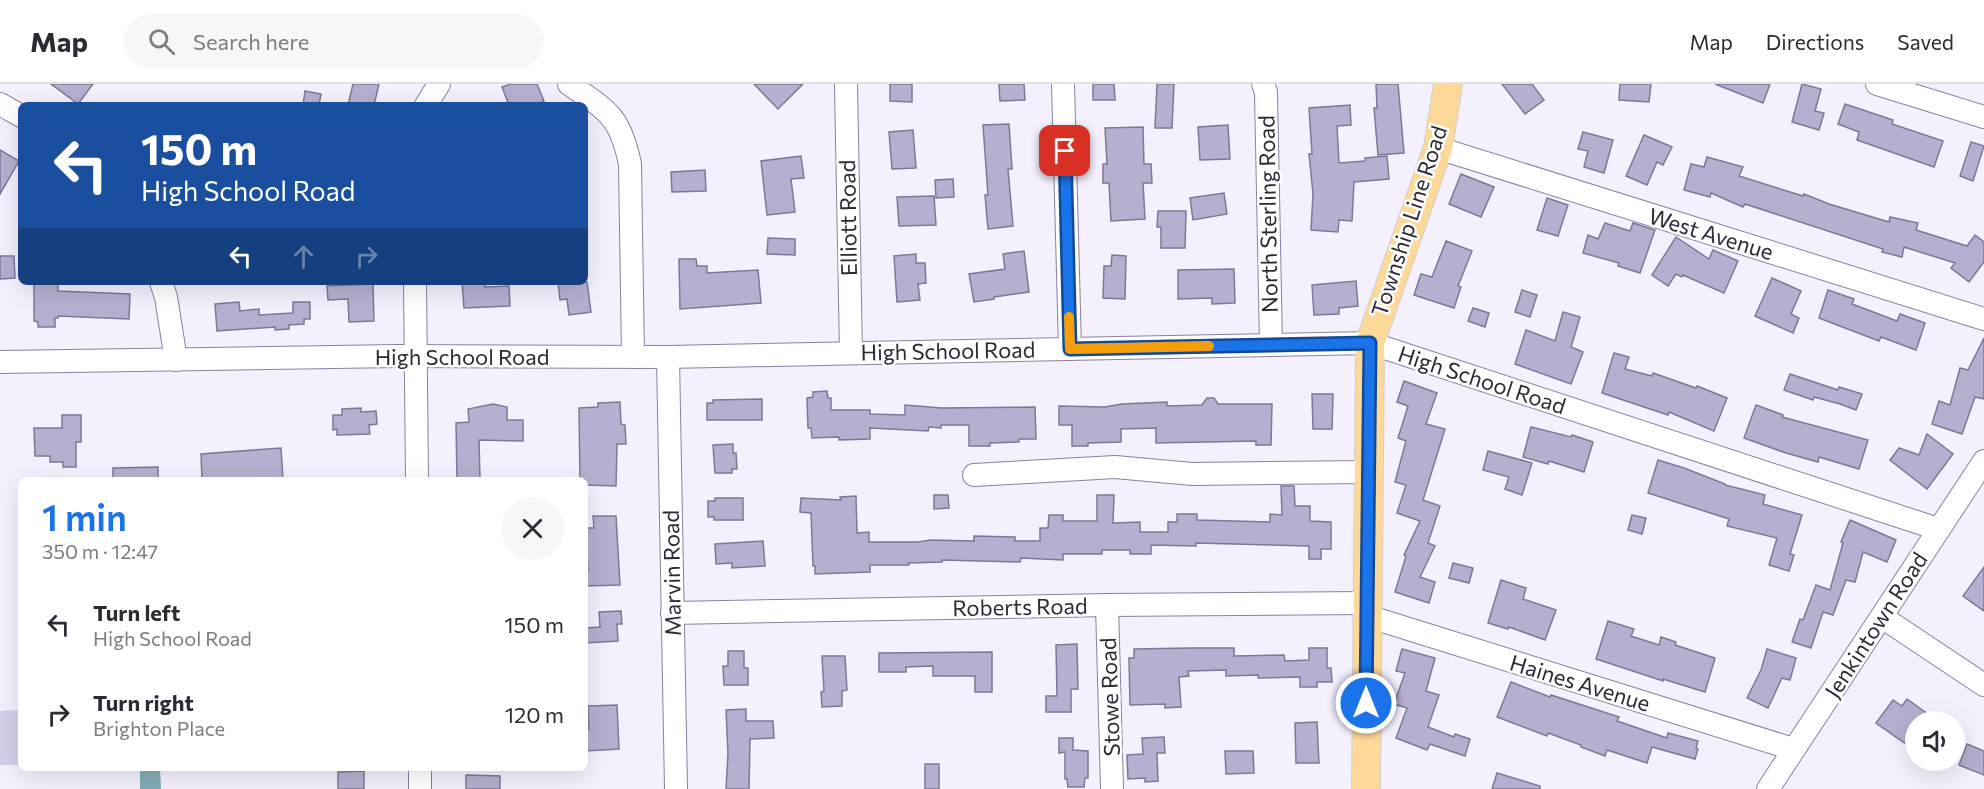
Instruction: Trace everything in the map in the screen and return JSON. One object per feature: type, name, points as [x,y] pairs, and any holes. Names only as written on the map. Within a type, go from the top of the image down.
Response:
[{"type":"main road","name":"Township Line Road","points":[[1366,789],[1370,343],[1438,148],[1448,84]]},
{"type":"street","points":[[428,102],[439,84]]},
{"type":"street","points":[[569,84],[601,106],[615,120],[625,140],[630,164],[633,357]]},
{"type":"street","name":"Elliott Road","points":[[846,84],[851,353]]},
{"type":"street","points":[[1064,84],[1070,349]]},
{"type":"street","name":"North Sterling Road","points":[[1263,84],[1266,92],[1271,345]]},
{"type":"street","points":[[1877,84],[1984,117]]},
{"type":"street","points":[[0,104],[18,114]]},
{"type":"street","name":"West Avenue","points":[[1438,148],[1984,319]]},
{"type":"street","points":[[162,285],[176,360]]},
{"type":"street","points":[[415,285],[417,477]]},
{"type":"street","name":"High School Road","points":[[0,362],[416,357],[668,357],[1370,343],[1938,529]]},
{"type":"street","name":"Marvin Road","points":[[668,357],[676,789]]},
{"type":"street","name":"Jenkintown Road","points":[[1768,789],[1984,461]]},
{"type":"street","points":[[974,475],[1115,467],[1192,474],[1368,472]]},
{"type":"street","name":"Roberts Road","points":[[672,613],[1107,605],[1367,610]]},
{"type":"street","name":"Stowe Road","points":[[1107,605],[1112,789]]},
{"type":"street","name":"Haines Avenue","points":[[1367,610],[1793,749]]},
{"type":"street","points":[[1882,617],[1984,685]]},
{"type":"street","points":[[420,771],[420,789]]},
{"type":"shaded area","points":[[18,710],[18,765],[0,765],[0,711]]},
{"type":"water","points":[[140,771],[160,771],[161,789],[140,789]]},
{"type":"building","points":[[51,84],[93,84],[80,102],[75,102]]},
{"type":"building","points":[[353,84],[379,84],[375,102],[349,102]]},
{"type":"building","points":[[511,84],[537,84],[544,101],[508,102],[502,87]]},
{"type":"building","points":[[754,84],[803,84],[778,109]]},
{"type":"building","points":[[890,84],[912,84],[912,102],[890,101]]},
{"type":"building","points":[[999,84],[1024,84],[1025,100],[1000,101]]},
{"type":"building","points":[[1093,84],[1114,84],[1115,100],[1093,100]]},
{"type":"building","points":[[1157,84],[1174,84],[1172,128],[1155,128]]},
{"type":"building","points":[[1376,84],[1398,84],[1404,153],[1378,155],[1374,108],[1377,108]]},
{"type":"building","points":[[1502,84],[1532,84],[1544,100],[1525,114]]},
{"type":"building","points":[[1620,84],[1651,84],[1649,102],[1619,100]]},
{"type":"building","points":[[1715,84],[1770,84],[1763,103]]},
{"type":"building","points":[[1802,84],[1821,89],[1815,111],[1824,113],[1819,130],[1792,122]]},
{"type":"building","points":[[305,91],[321,94],[320,102],[303,102]]},
{"type":"building","points":[[1845,104],[1893,120],[1892,124],[1943,141],[1934,167],[1857,140],[1859,132],[1838,124]]},
{"type":"building","points":[[1350,105],[1351,125],[1337,126],[1339,163],[1387,156],[1389,179],[1354,182],[1352,221],[1339,220],[1338,232],[1311,230],[1313,194],[1309,154],[1312,154],[1309,108]]},
{"type":"building","points":[[1009,124],[1012,169],[1008,169],[1013,226],[988,229],[983,125]]},
{"type":"building","points":[[1228,125],[1230,159],[1200,160],[1198,127]]},
{"type":"building","points":[[1143,127],[1144,164],[1151,164],[1152,183],[1143,183],[1145,219],[1111,221],[1109,183],[1103,183],[1103,164],[1107,164],[1105,128]]},
{"type":"building","points":[[913,130],[916,168],[892,169],[889,132]]},
{"type":"building","points":[[1583,132],[1613,140],[1604,173],[1584,167],[1588,151],[1578,149]]},
{"type":"building","points":[[1644,135],[1672,147],[1663,165],[1657,162],[1647,185],[1626,176]]},
{"type":"building","points":[[1971,142],[1984,146],[1973,181],[1960,176]]},
{"type":"building","points":[[0,150],[18,160],[18,163],[0,194]]},
{"type":"building","points":[[801,156],[804,178],[791,179],[795,212],[767,215],[761,161]]},
{"type":"building","points":[[1707,157],[1743,167],[1739,176],[1803,196],[1804,194],[1889,222],[1890,217],[1918,223],[1916,230],[1967,246],[1975,235],[1984,242],[1984,262],[1969,282],[1951,268],[1955,263],[1904,247],[1902,257],[1882,252],[1883,249],[1745,204],[1743,207],[1711,193],[1710,197],[1684,190],[1691,164],[1704,167]]},
{"type":"building","points":[[705,170],[706,191],[672,192],[671,172]]},
{"type":"building","points":[[1461,174],[1494,187],[1481,217],[1449,204]]},
{"type":"building","points":[[953,179],[954,197],[936,198],[935,180]]},
{"type":"building","points":[[1224,193],[1227,214],[1193,220],[1190,198]]},
{"type":"building","points":[[934,196],[936,225],[899,226],[897,197]]},
{"type":"building","points":[[1547,198],[1568,205],[1558,236],[1537,230]]},
{"type":"building","points":[[1158,211],[1186,211],[1185,248],[1161,248],[1161,227],[1157,227]]},
{"type":"building","points":[[1605,223],[1630,231],[1633,223],[1655,230],[1640,273],[1618,266],[1619,263],[1583,253],[1588,235],[1598,239]]},
{"type":"building","points":[[1676,237],[1709,259],[1713,250],[1738,261],[1724,293],[1683,275],[1682,277],[1676,274],[1668,286],[1652,275]]},
{"type":"building","points":[[768,238],[795,239],[795,255],[767,254]]},
{"type":"building","points":[[1446,241],[1472,251],[1458,286],[1461,287],[1454,308],[1414,295],[1421,274],[1432,277]]},
{"type":"building","points":[[1024,251],[1029,292],[974,302],[969,274],[1005,269],[1003,254]]},
{"type":"building","points":[[916,254],[916,263],[925,263],[926,283],[918,284],[920,300],[897,302],[894,256]]},
{"type":"building","points":[[1112,255],[1126,256],[1125,299],[1103,298],[1104,266],[1111,266]]},
{"type":"building","points":[[0,256],[14,256],[15,278],[0,279]]},
{"type":"building","points":[[679,259],[696,259],[697,266],[707,266],[707,273],[758,270],[761,303],[680,309]]},
{"type":"building","points":[[1234,269],[1235,303],[1212,304],[1212,298],[1178,299],[1178,270]]},
{"type":"building","points":[[1772,278],[1801,291],[1791,314],[1799,318],[1793,333],[1755,316]]},
{"type":"building","points":[[1356,281],[1358,306],[1339,308],[1339,314],[1314,315],[1312,285]]},
{"type":"building","points":[[34,285],[58,285],[58,291],[130,294],[129,319],[58,316],[55,318],[55,327],[38,327],[38,322],[34,321]]},
{"type":"building","points":[[373,285],[374,321],[349,322],[348,299],[328,300],[327,286]]},
{"type":"building","points":[[462,285],[509,286],[510,306],[464,308]]},
{"type":"building","points":[[558,285],[587,285],[591,312],[569,315],[567,299],[560,300]]},
{"type":"building","points":[[1522,290],[1537,295],[1530,317],[1515,312]]},
{"type":"building","points":[[1828,290],[1854,299],[1852,304],[1897,321],[1900,314],[1925,323],[1916,350],[1881,337],[1879,341],[1819,318]]},
{"type":"building","points":[[239,302],[240,311],[259,309],[259,315],[293,313],[293,302],[310,302],[310,319],[304,319],[304,324],[289,325],[289,329],[275,330],[275,327],[217,331],[215,304]]},
{"type":"building","points":[[1473,308],[1489,313],[1485,327],[1468,321]]},
{"type":"building","points":[[1563,312],[1580,317],[1571,347],[1583,352],[1571,384],[1515,364],[1526,330],[1555,341]]},
{"type":"building","points":[[1984,338],[1984,399],[1975,397],[1962,434],[1932,424],[1939,401],[1950,405],[1960,368],[1968,370]]},
{"type":"building","points":[[1614,353],[1629,357],[1625,369],[1652,376],[1653,373],[1727,398],[1714,431],[1669,412],[1668,415],[1602,393]]},
{"type":"building","points":[[1790,374],[1838,390],[1839,387],[1862,394],[1856,410],[1814,397],[1813,400],[1784,390]]},
{"type":"building","points":[[1404,381],[1437,393],[1426,424],[1445,429],[1423,500],[1440,506],[1428,543],[1435,546],[1420,577],[1435,582],[1429,603],[1395,592],[1406,556],[1404,555],[1420,521],[1397,513],[1406,485],[1395,482],[1406,441],[1398,438],[1408,406],[1397,402]]},
{"type":"building","points":[[827,391],[828,398],[831,398],[831,410],[870,410],[870,414],[905,415],[905,405],[942,408],[1035,407],[1036,439],[990,443],[990,446],[969,446],[969,425],[941,425],[941,428],[929,427],[928,431],[870,428],[870,439],[812,438],[811,428],[808,428],[807,398],[813,397],[813,392]]},
{"type":"building","points":[[1312,394],[1333,394],[1332,429],[1313,429]]},
{"type":"building","points":[[1207,398],[1214,398],[1218,404],[1272,404],[1271,445],[1256,445],[1256,441],[1156,443],[1156,428],[1121,429],[1121,442],[1072,446],[1072,425],[1059,425],[1059,406],[1105,407],[1167,402],[1167,406],[1202,405]]},
{"type":"building","points":[[762,399],[762,420],[707,420],[707,403],[713,403],[713,400]]},
{"type":"building","points":[[620,402],[621,424],[625,425],[626,444],[617,444],[616,486],[588,485],[588,477],[580,477],[579,408],[598,407],[598,403]]},
{"type":"building","points":[[493,404],[507,407],[507,420],[523,420],[523,441],[479,440],[480,477],[457,477],[456,423],[469,422],[468,409]]},
{"type":"building","points":[[1756,405],[1783,415],[1782,417],[1868,440],[1859,469],[1819,457],[1818,462],[1744,438]]},
{"type":"building","points":[[361,408],[361,412],[376,411],[377,424],[369,425],[370,434],[337,435],[337,429],[333,430],[333,415],[342,415],[342,409]]},
{"type":"building","points":[[62,415],[81,415],[81,442],[76,442],[76,467],[63,467],[63,462],[50,462],[50,456],[35,456],[34,428],[62,428]]},
{"type":"building","points":[[1531,427],[1571,437],[1572,435],[1593,442],[1584,472],[1549,461],[1548,464],[1523,457]]},
{"type":"building","points":[[1927,434],[1953,454],[1927,489],[1890,460],[1899,448],[1919,455]]},
{"type":"building","points":[[733,444],[737,469],[732,469],[732,473],[715,473],[713,445]]},
{"type":"building","points":[[281,448],[283,477],[202,477],[201,454]]},
{"type":"building","points":[[1488,451],[1532,463],[1522,495],[1505,489],[1509,477],[1483,470]]},
{"type":"building","points":[[1658,460],[1725,485],[1765,495],[1763,504],[1802,515],[1790,554],[1794,555],[1789,571],[1769,565],[1777,538],[1727,526],[1729,519],[1648,493]]},
{"type":"building","points":[[158,467],[158,477],[113,477],[113,468]]},
{"type":"building","points":[[1281,486],[1294,486],[1295,506],[1310,506],[1310,521],[1331,522],[1331,549],[1321,549],[1321,559],[1309,559],[1309,546],[1196,543],[1196,546],[1151,545],[1151,554],[1130,554],[1130,550],[1102,550],[1102,554],[1063,554],[1063,560],[1021,558],[1020,562],[942,560],[942,562],[909,563],[909,565],[870,565],[870,572],[815,574],[811,513],[800,512],[801,498],[841,500],[840,497],[856,496],[857,533],[869,532],[869,542],[974,541],[974,536],[1015,537],[1015,541],[1040,541],[1040,528],[1048,528],[1049,515],[1063,515],[1063,521],[1097,521],[1097,495],[1114,495],[1113,523],[1140,522],[1140,532],[1168,532],[1168,522],[1177,522],[1177,514],[1197,514],[1197,520],[1270,522],[1270,514],[1282,515]]},
{"type":"building","points":[[934,495],[948,495],[949,508],[934,509]]},
{"type":"building","points":[[715,498],[743,498],[743,520],[714,520],[714,517],[708,517],[708,501],[715,501]]},
{"type":"building","points":[[1632,515],[1646,518],[1642,534],[1628,530]]},
{"type":"building","points":[[593,516],[616,516],[620,585],[588,586],[588,528],[594,528]]},
{"type":"building","points":[[1850,520],[1896,540],[1887,562],[1863,552],[1855,582],[1846,580],[1833,615],[1823,612],[1811,648],[1792,642],[1816,585],[1830,590],[1843,543],[1841,542]]},
{"type":"building","points":[[763,541],[765,566],[732,568],[732,563],[716,564],[715,544]]},
{"type":"building","points":[[1453,563],[1473,568],[1469,583],[1449,578]]},
{"type":"building","points":[[1984,567],[1984,611],[1963,596]]},
{"type":"building","points":[[1501,580],[1526,588],[1523,599],[1556,610],[1545,640],[1509,627],[1508,629],[1488,623]]},
{"type":"building","points":[[621,611],[622,624],[617,624],[618,641],[588,643],[588,628],[600,627],[599,612]]},
{"type":"building","points":[[1608,621],[1634,629],[1631,636],[1659,645],[1661,637],[1676,642],[1675,645],[1715,658],[1705,692],[1596,659]]},
{"type":"building","points":[[1077,644],[1078,689],[1071,689],[1071,712],[1046,712],[1046,696],[1057,696],[1056,645]]},
{"type":"building","points":[[1234,648],[1234,656],[1284,655],[1285,661],[1309,660],[1309,648],[1327,648],[1327,668],[1331,668],[1332,682],[1317,682],[1317,687],[1300,687],[1300,677],[1258,678],[1258,675],[1226,676],[1226,670],[1188,671],[1189,676],[1179,677],[1181,707],[1165,708],[1165,704],[1130,705],[1129,658],[1134,658],[1134,649]]},
{"type":"building","points":[[1402,649],[1435,658],[1426,691],[1439,695],[1428,727],[1454,737],[1455,734],[1470,739],[1465,756],[1430,744],[1427,750],[1396,738],[1407,708],[1394,704],[1405,673],[1396,671]]},
{"type":"building","points":[[1767,649],[1796,658],[1790,680],[1782,678],[1768,708],[1747,698],[1761,670]]},
{"type":"building","points":[[728,651],[744,651],[744,668],[748,668],[748,685],[724,685],[723,666],[728,666]]},
{"type":"building","points":[[992,652],[992,692],[975,692],[975,676],[933,676],[933,666],[906,667],[906,672],[879,672],[879,653]]},
{"type":"building","points":[[822,656],[845,656],[847,690],[842,691],[842,706],[822,707],[821,692],[824,691]]},
{"type":"building","points":[[1511,682],[1550,697],[1551,695],[1619,717],[1617,721],[1667,738],[1668,733],[1698,741],[1695,759],[1652,747],[1647,763],[1607,750],[1605,756],[1548,733],[1547,736],[1497,717]]},
{"type":"building","points":[[1907,699],[1924,711],[1905,711],[1905,743],[1876,723],[1893,700],[1902,706]]},
{"type":"building","points":[[617,705],[619,749],[588,751],[588,706]]},
{"type":"building","points":[[746,709],[746,721],[773,721],[774,738],[750,739],[749,789],[726,789],[728,754],[726,710]]},
{"type":"building","points":[[1317,722],[1319,763],[1296,763],[1295,723]]},
{"type":"building","points":[[1164,737],[1165,753],[1157,753],[1158,781],[1145,782],[1145,778],[1128,779],[1127,755],[1143,754],[1142,738]]},
{"type":"building","points":[[1059,738],[1073,738],[1073,750],[1088,751],[1088,778],[1085,778],[1084,787],[1068,787],[1067,779],[1065,779],[1065,752],[1059,753]]},
{"type":"building","points":[[1967,744],[1984,751],[1984,775],[1965,767]]},
{"type":"building","points":[[1225,751],[1253,751],[1254,773],[1226,774]]},
{"type":"building","points":[[925,764],[939,764],[939,789],[925,789]]},
{"type":"building","points":[[364,771],[364,789],[338,789],[338,772]]},
{"type":"building","points":[[1497,773],[1540,786],[1540,789],[1492,789]]},
{"type":"building","points":[[466,775],[500,776],[500,789],[466,789]]},
{"type":"slow traffic","points":[[1069,317],[1070,349],[1209,346]]},
{"type":"route","points":[[1065,151],[1070,349],[1370,343],[1366,703]]}]
